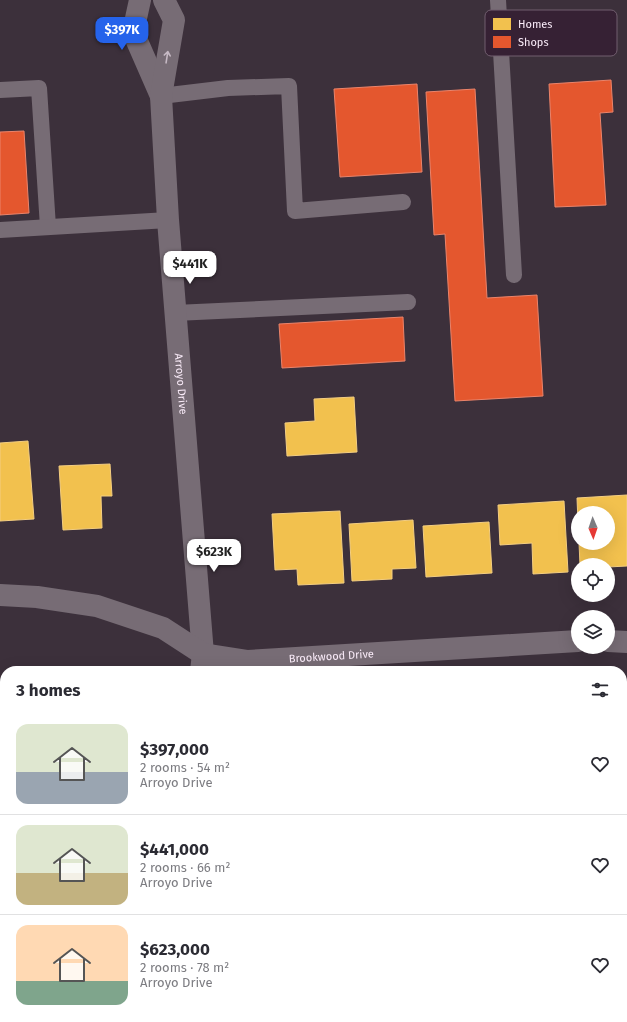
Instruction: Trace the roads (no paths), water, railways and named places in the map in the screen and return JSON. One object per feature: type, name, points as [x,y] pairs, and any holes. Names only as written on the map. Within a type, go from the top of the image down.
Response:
[{"type":"street","name":"Arroyo Drive","points":[[140,0],[133,32],[161,96]]},
{"type":"street","name":"Arroyo Drive","points":[[164,0],[174,20],[161,96],[168,220],[202,662]]},
{"type":"street","name":"Brookwood Drive","points":[[0,595],[97,606],[163,628],[202,662],[248,661],[571,641]]},
{"type":"street","points":[[615,641],[627,642]]},
{"type":"lane","points":[[498,0],[499,10]]},
{"type":"lane","points":[[501,56],[514,275]]},
{"type":"lane","points":[[161,96],[228,88],[289,86],[295,210],[403,202]]},
{"type":"lane","points":[[0,90],[39,88],[48,227]]},
{"type":"lane","points":[[0,230],[168,220]]},
{"type":"lane","points":[[175,314],[408,302]]}]
